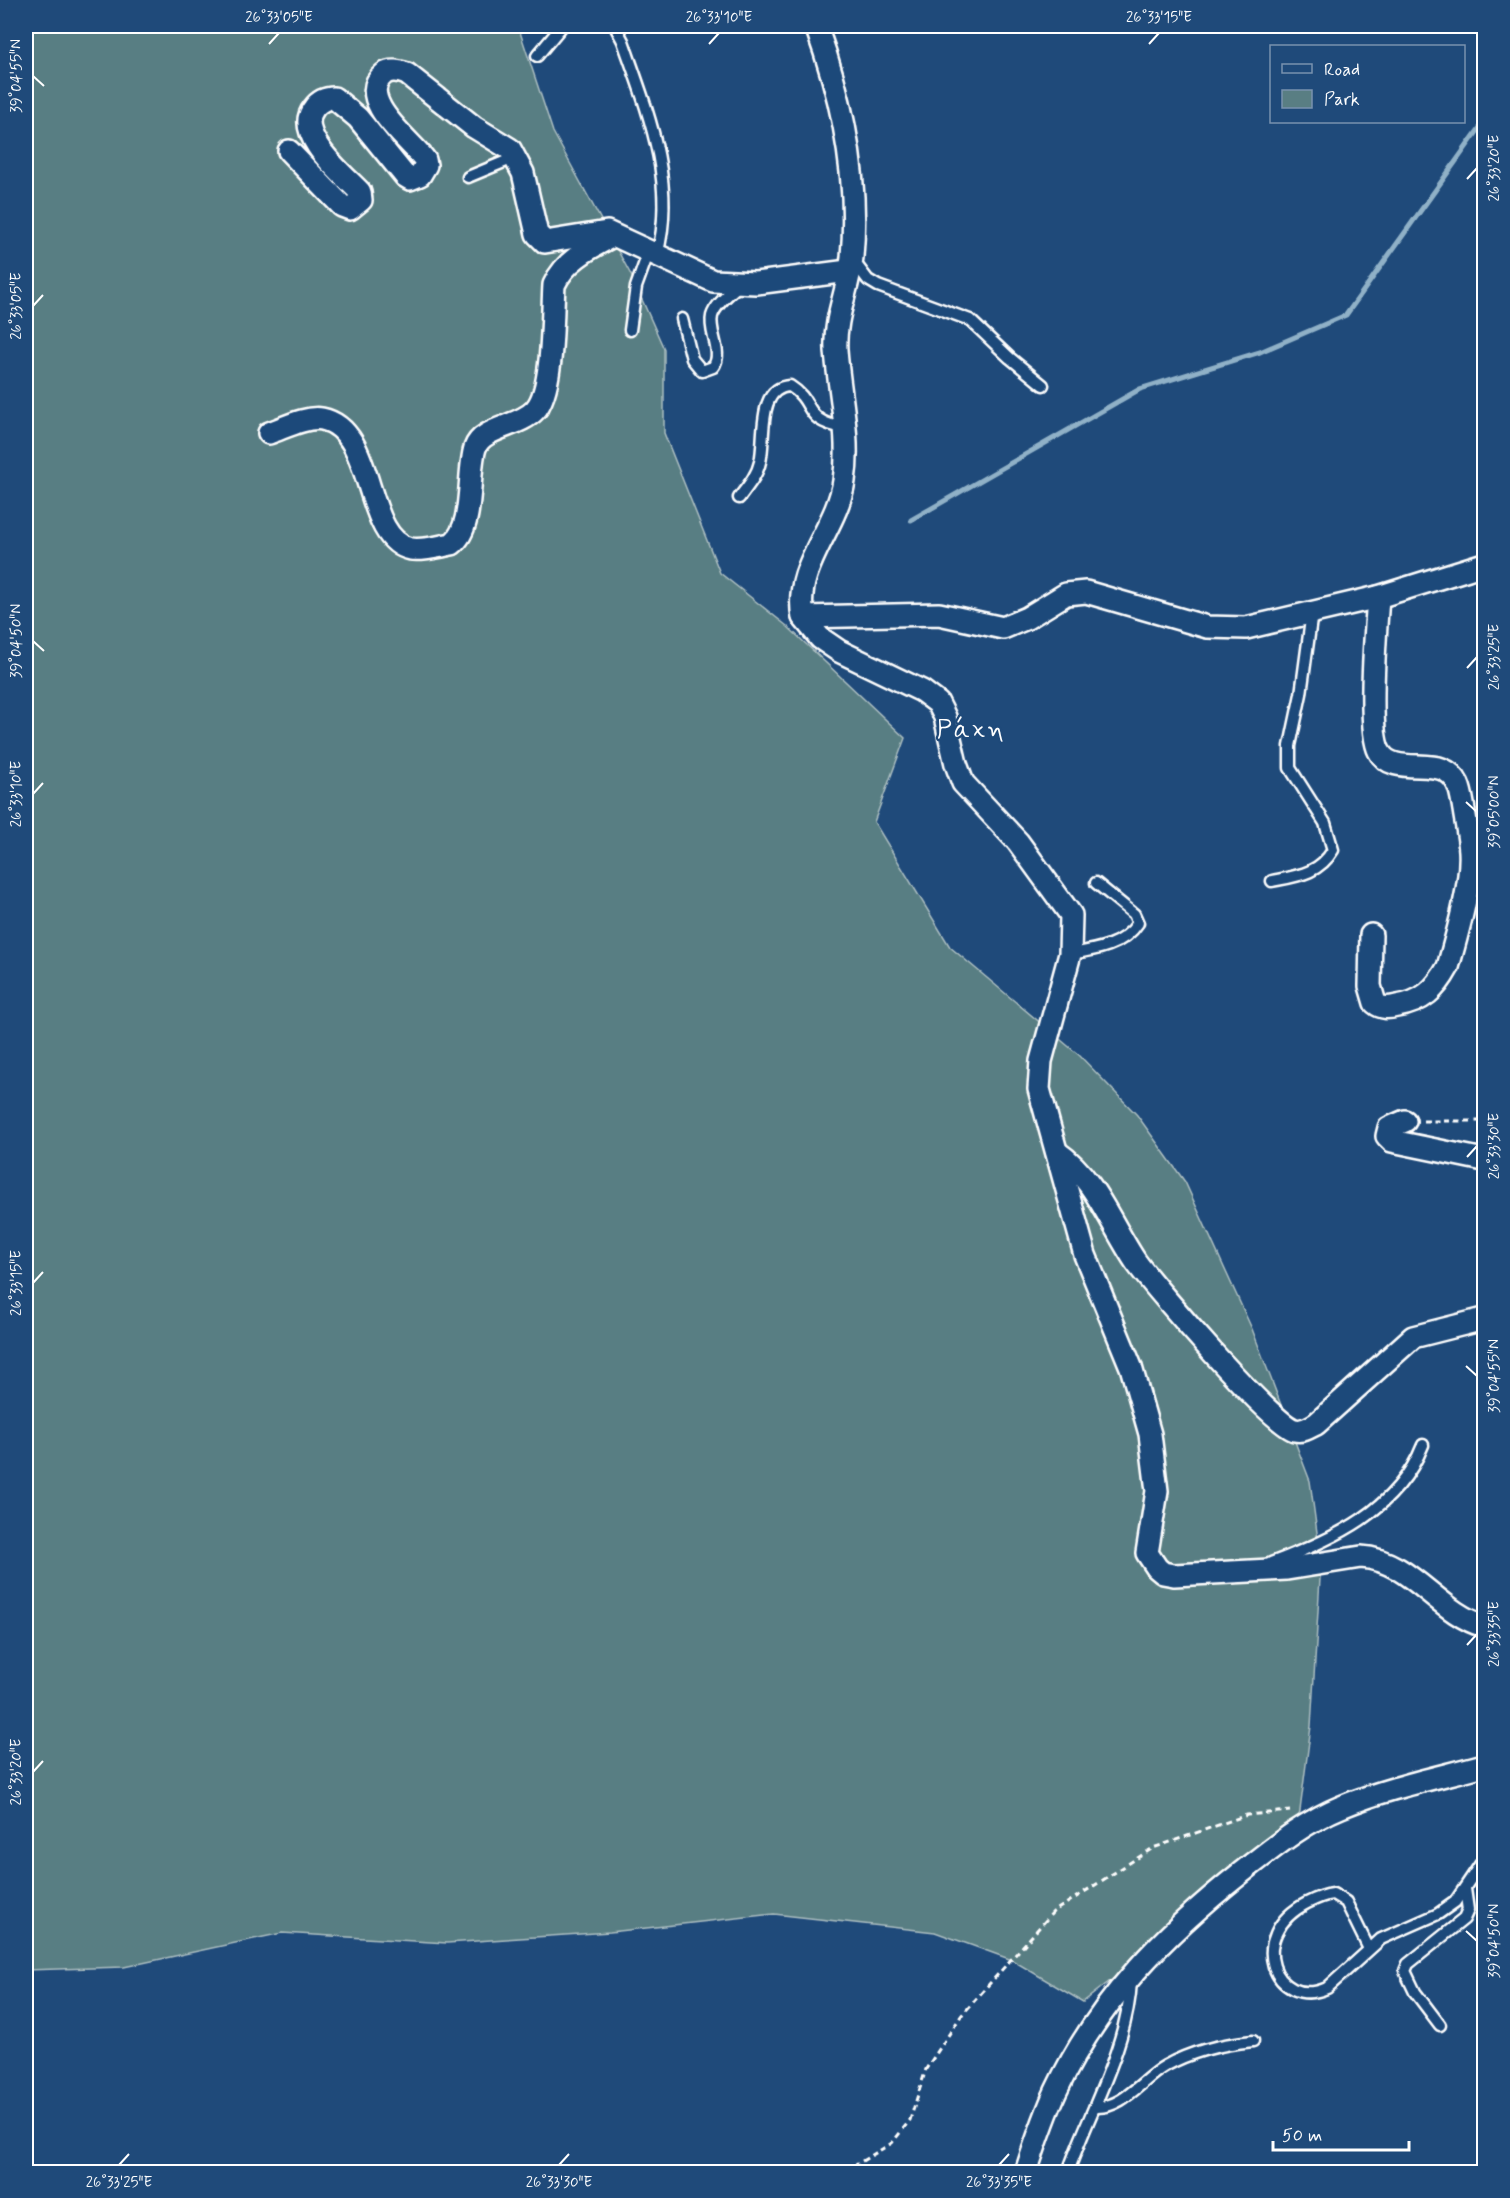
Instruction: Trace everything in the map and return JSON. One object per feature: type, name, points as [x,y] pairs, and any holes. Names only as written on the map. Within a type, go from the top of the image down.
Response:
[{"type":"street","points":[[816,26],[830,65],[846,138],[853,229],[850,265],[837,317],[836,350],[845,428],[846,467],[840,499],[802,582],[800,603],[803,617],[811,629],[839,651],[922,691],[938,704],[945,717],[963,783],[1018,842],[1066,907],[1072,924],[1070,954],[1039,1076],[1043,1111],[1057,1152],[1085,1255],[1131,1367],[1150,1434],[1157,1491],[1146,1547],[1148,1558],[1164,1573],[1174,1575],[1287,1569],[1361,1557],[1373,1558],[1404,1573],[1459,1616],[1485,1626]]},
{"type":"street","points":[[289,151],[342,206],[350,209],[361,201],[360,192],[316,144],[308,124],[309,115],[320,101],[334,98],[358,118],[405,176],[410,179],[420,175],[426,165],[425,160],[387,120],[377,90],[376,83],[381,76],[398,70],[407,74],[474,127],[500,141],[516,157],[523,172],[537,234],[544,242],[600,232],[616,234],[713,281],[741,283],[786,280],[850,265]]},
{"type":"street","points":[[269,433],[311,420],[322,419],[342,429],[352,438],[374,501],[387,531],[396,542],[414,549],[452,544],[462,530],[476,447],[486,434],[513,425],[527,417],[535,410],[545,393],[554,285],[558,275],[577,256],[616,234]]},
{"type":"street","points":[[803,617],[939,614],[1003,628],[1027,618],[1074,591],[1124,602],[1173,618],[1225,629],[1246,628],[1378,597],[1485,564]]},
{"type":"street","points":[[1371,935],[1370,986],[1375,1003],[1389,1008],[1413,1004],[1422,999],[1441,980],[1448,967],[1470,857],[1462,795],[1455,778],[1450,773],[1434,767],[1387,760],[1378,749],[1374,675],[1378,597]]},
{"type":"street","points":[[1406,1121],[1394,1124],[1387,1132],[1392,1142],[1485,1160]]},
{"type":"street","points":[[1057,1152],[1088,1181],[1137,1262],[1194,1330],[1274,1416],[1295,1431],[1305,1430],[1316,1424],[1413,1338],[1485,1319]]},
{"type":"street","points":[[1026,2172],[1055,2093],[1107,2003],[1171,1933],[1210,1898],[1311,1821],[1383,1792],[1485,1765]]},
{"type":"lane","points":[[537,56],[562,26]]},
{"type":"lane","points":[[615,26],[623,41],[658,148],[664,216],[652,253],[636,287],[630,330]]},
{"type":"lane","points":[[468,177],[516,157]]},
{"type":"lane","points":[[850,265],[878,286],[970,320],[1043,385]]},
{"type":"lane","points":[[682,319],[696,365],[702,371],[713,367],[717,355],[712,317],[718,306],[741,283]]},
{"type":"lane","points":[[739,498],[760,463],[765,413],[770,399],[777,390],[790,386],[799,393],[816,418],[830,425],[845,428]]},
{"type":"lane","points":[[1272,881],[1312,872],[1333,850],[1325,823],[1290,768],[1290,746],[1301,694],[1312,611]]},
{"type":"lane","points":[[1070,954],[1105,948],[1125,937],[1138,923],[1134,914],[1096,883]]},
{"type":"lane","points":[[1254,1570],[1323,1542],[1358,1523],[1397,1491],[1410,1475],[1423,1445]]},
{"type":"lane","points":[[1369,1948],[1346,1902],[1333,1894],[1321,1896],[1287,1916],[1273,1935],[1271,1947],[1277,1973],[1293,1989],[1310,1994],[1327,1988],[1369,1948],[1403,1927],[1438,1914],[1455,1902],[1485,1859]]},
{"type":"lane","points":[[1440,2025],[1415,1992],[1405,1971],[1408,1964],[1464,1919],[1468,1910],[1465,1890]]},
{"type":"lane","points":[[1068,2172],[1095,2107],[1125,2019],[1132,1975]]},
{"type":"lane","points":[[1095,2107],[1104,2108],[1119,2102],[1149,2076],[1180,2059],[1224,2043],[1252,2041]]},
{"type":"path","points":[[1406,1121],[1485,1121]]},
{"type":"path","points":[[844,2172],[892,2143],[910,2120],[926,2069],[961,2016],[1053,1912],[1152,1848],[1247,1815],[1293,1811]]},
{"type":"green space","points":[[26,26],[518,26],[553,132],[631,275],[664,349],[664,433],[720,573],[787,626],[905,738],[874,822],[950,947],[1080,1056],[1137,1115],[1185,1182],[1252,1329],[1310,1481],[1321,1562],[1311,1726],[1296,1841],[1229,1888],[1083,2002],[1012,1960],[935,1932],[774,1914],[610,1932],[447,1943],[282,1933],[124,1967],[26,1970]]},
{"type":"waterway","points":[[911,520],[1140,389],[1260,352],[1346,315],[1484,122]]},
{"type":"district","name":"Ράχη","points":[[971,728]]}]
